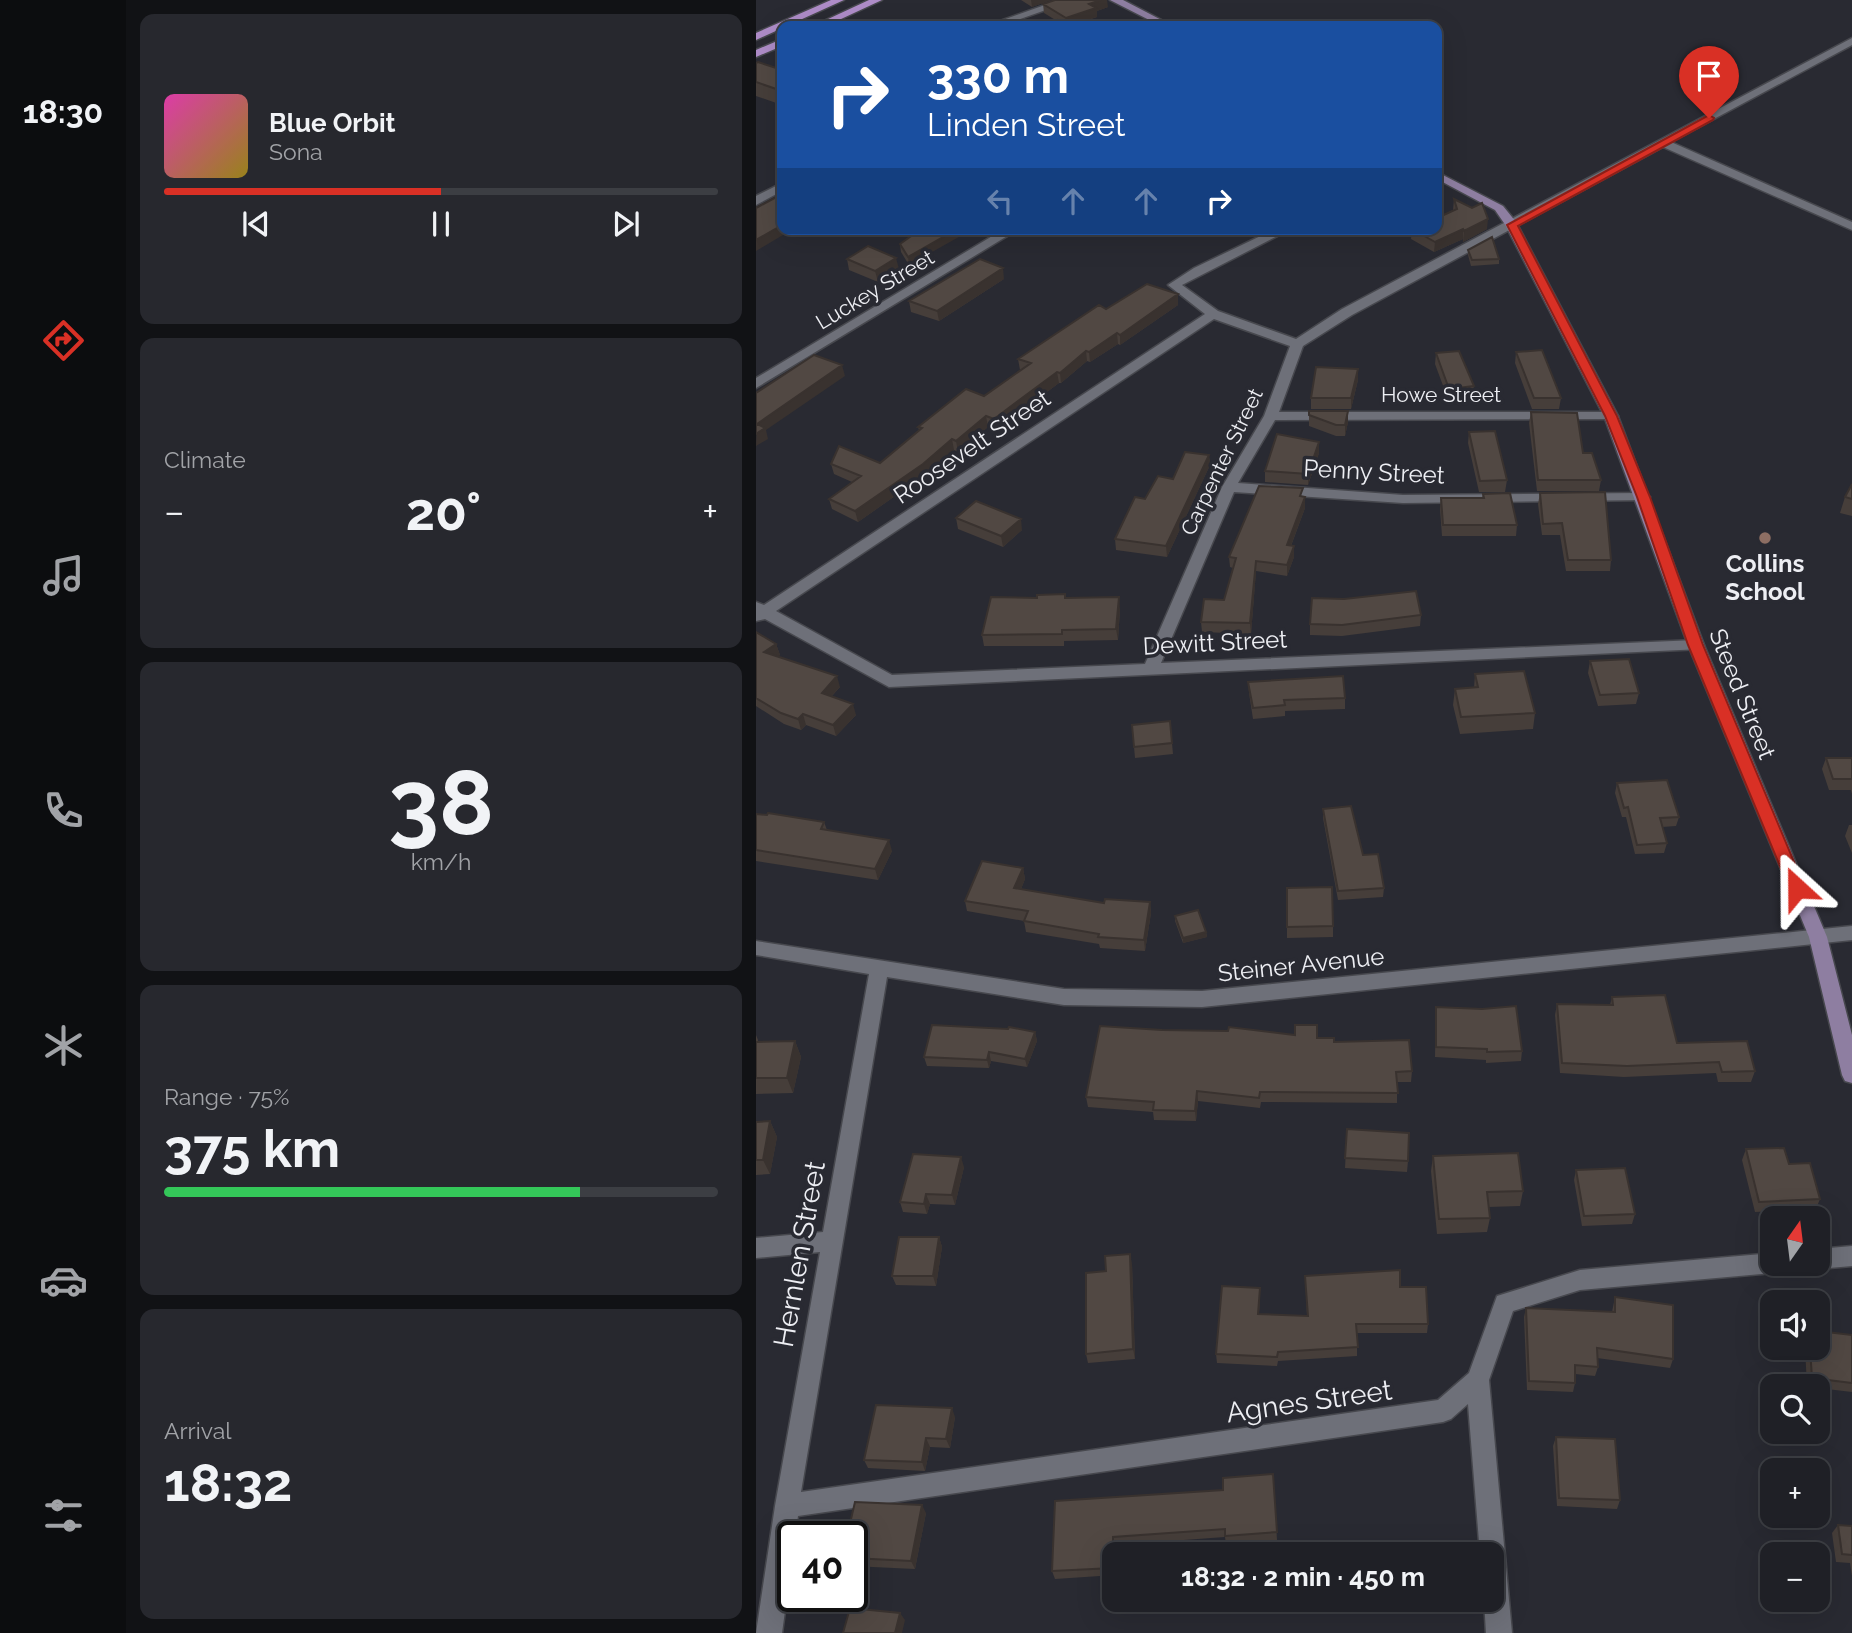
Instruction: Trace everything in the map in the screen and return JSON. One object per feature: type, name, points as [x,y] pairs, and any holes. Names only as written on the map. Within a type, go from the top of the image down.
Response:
[{"type":"main road","points":[[792,21],[839,0]]},
{"type":"main road","points":[[829,21],[877,0]]},
{"type":"main road","points":[[756,37],[777,28]]},
{"type":"main road","points":[[756,54],[777,44]]},
{"type":"street","points":[[1006,21],[1069,0]]},
{"type":"street","points":[[1115,0],[1158,21]]},
{"type":"street","points":[[1273,235],[1174,285],[1213,314],[1297,344],[1346,312],[1852,41]]},
{"type":"street","points":[[1663,143],[1852,226]]},
{"type":"street","name":"Steed Street","points":[[1442,178],[1499,208],[1512,225],[1611,416],[1696,645],[1818,937],[1852,1075]]},
{"type":"street","points":[[756,201],[777,189]]},
{"type":"street","name":"Luckey Street","points":[[756,384],[1003,235]]},
{"type":"street","name":"Roosevelt Street","points":[[759,612],[1213,314]]},
{"type":"street","name":"Carpenter Street","points":[[1151,669],[1229,486],[1271,416],[1297,344]]},
{"type":"street","name":"Howe Street","points":[[1271,416],[1611,416]]},
{"type":"street","name":"Penny Street","points":[[1229,486],[1403,499],[1643,497]]},
{"type":"street","name":"Dewitt Street","points":[[759,612],[890,681],[1696,645]]},
{"type":"street","name":"Steiner Avenue","points":[[756,948],[878,970],[1063,997],[1202,999],[1852,933]]},
{"type":"street","name":"Hernlen Street","points":[[769,1633],[787,1506],[878,970]]},
{"type":"street","points":[[756,1248],[831,1241]]},
{"type":"street","points":[[1830,1258],[1852,1256]]},
{"type":"street","name":"Agnes Street","points":[[787,1506],[1443,1411],[1478,1380],[1505,1303],[1580,1280],[1760,1264]]},
{"type":"street","points":[[1478,1380],[1491,1542]]},
{"type":"street","points":[[1497,1612],[1499,1633]]},
{"type":"building","points":[[1055,0],[1101,0],[1089,4],[1096,8],[1066,18],[1043,4]]},
{"type":"building","points":[[756,63],[777,68],[777,89],[756,82]]},
{"type":"building","points":[[777,197],[777,228],[756,240],[756,208]]},
{"type":"building","points":[[1454,199],[1472,208],[1482,203],[1488,219],[1435,242],[1423,235],[1442,235],[1442,216],[1457,209]]},
{"type":"building","points":[[913,235],[946,235],[908,257],[900,244]]},
{"type":"building","points":[[1492,237],[1499,259],[1472,260],[1468,250]]},
{"type":"building","points":[[868,246],[896,258],[875,271],[847,259]]},
{"type":"building","points":[[980,259],[1003,268],[937,311],[909,301]]},
{"type":"building","points":[[1147,284],[1178,294],[1120,335],[1117,333],[1089,352],[1086,351],[1060,373],[1057,372],[994,419],[986,416],[956,441],[952,439],[923,464],[855,511],[829,499],[861,476],[831,464],[839,446],[880,463],[922,428],[918,427],[966,389],[984,396],[1031,363],[1018,359],[1099,305],[1106,309]]},
{"type":"building","points":[[1542,350],[1561,398],[1534,398],[1516,352]]},
{"type":"building","points":[[1459,351],[1474,386],[1449,389],[1436,353]]},
{"type":"building","points":[[814,355],[842,365],[757,424],[765,428],[756,434],[756,393]]},
{"type":"building","points":[[1316,367],[1358,369],[1351,398],[1311,398]]},
{"type":"building","points":[[1309,411],[1348,411],[1345,425],[1336,425],[1309,415]]},
{"type":"building","points":[[1531,412],[1577,413],[1583,453],[1592,453],[1601,480],[1538,480]]},
{"type":"building","points":[[1495,431],[1507,480],[1480,481],[1469,432]]},
{"type":"building","points":[[1277,434],[1319,442],[1308,474],[1265,471]]},
{"type":"building","points":[[1185,452],[1209,455],[1166,546],[1115,539],[1135,497],[1145,499],[1158,476],[1173,479]]},
{"type":"building","points":[[1852,484],[1852,499],[1845,497]]},
{"type":"building","points":[[1259,486],[1303,488],[1300,496],[1305,497],[1287,545],[1294,546],[1287,565],[1256,561],[1250,623],[1201,622],[1204,599],[1224,600],[1236,558],[1229,557]]},
{"type":"building","points":[[1605,492],[1611,560],[1568,560],[1562,523],[1543,524],[1540,493]]},
{"type":"building","points":[[1510,493],[1517,525],[1443,525],[1441,498],[1484,498],[1483,494]]},
{"type":"building","points":[[976,501],[1021,519],[1001,536],[956,518]]},
{"type":"building","points":[[1416,591],[1421,615],[1342,625],[1310,624],[1312,598],[1344,599]]},
{"type":"building","points":[[1065,594],[1065,598],[1119,597],[1116,629],[1062,630],[1062,634],[982,635],[991,597],[1037,598],[1037,595]]},
{"type":"building","points":[[756,632],[776,644],[764,652],[837,676],[822,693],[853,704],[833,725],[803,714],[798,719],[781,713],[756,698]]},
{"type":"building","points":[[1629,659],[1639,693],[1600,695],[1590,661]]},
{"type":"building","points":[[1524,671],[1535,713],[1461,717],[1455,689],[1478,687],[1475,674]]},
{"type":"building","points":[[1343,676],[1345,698],[1284,700],[1285,705],[1253,708],[1248,682]]},
{"type":"building","points":[[1170,721],[1172,743],[1134,747],[1132,725]]},
{"type":"building","points":[[1826,758],[1852,758],[1852,779],[1833,779]]},
{"type":"building","points":[[1667,780],[1679,817],[1660,818],[1667,843],[1637,845],[1628,807],[1624,808],[1617,783]]},
{"type":"building","points":[[1351,806],[1363,855],[1378,854],[1384,888],[1338,891],[1323,809]]},
{"type":"building","points":[[768,813],[824,822],[821,829],[889,840],[875,869],[756,850],[756,814]]},
{"type":"building","points":[[982,861],[1023,868],[1014,888],[1104,903],[1105,899],[1150,902],[1144,940],[1098,937],[1099,934],[1024,921],[1028,911],[965,901]]},
{"type":"building","points":[[1332,887],[1333,926],[1287,927],[1287,888]]},
{"type":"building","points":[[1198,910],[1206,932],[1183,938],[1175,916]]},
{"type":"building","points":[[1665,995],[1677,1043],[1747,1041],[1755,1071],[1722,1072],[1719,1062],[1627,1066],[1562,1063],[1557,1004],[1613,1005],[1612,997]]},
{"type":"building","points":[[1516,1006],[1522,1051],[1487,1052],[1487,1049],[1436,1047],[1436,1007],[1482,1009]]},
{"type":"building","points":[[932,1025],[1009,1027],[1035,1032],[1025,1059],[989,1052],[987,1060],[924,1057]]},
{"type":"building","points":[[1295,1025],[1317,1025],[1317,1038],[1334,1038],[1334,1042],[1409,1040],[1412,1071],[1396,1072],[1398,1093],[1260,1092],[1259,1098],[1197,1091],[1195,1111],[1153,1110],[1154,1102],[1086,1097],[1100,1026],[1228,1031],[1229,1027],[1295,1035]]},
{"type":"building","points":[[795,1041],[787,1078],[756,1078],[756,1042]]},
{"type":"building","points":[[770,1121],[763,1160],[756,1160],[756,1122]]},
{"type":"building","points":[[1347,1129],[1409,1133],[1408,1161],[1345,1158]]},
{"type":"building","points":[[1784,1148],[1789,1164],[1810,1163],[1820,1199],[1759,1202],[1746,1149]]},
{"type":"building","points":[[1518,1153],[1523,1191],[1487,1192],[1490,1218],[1439,1219],[1433,1156]]},
{"type":"building","points":[[913,1154],[961,1157],[952,1195],[926,1194],[924,1204],[900,1202]]},
{"type":"building","points":[[1625,1168],[1635,1214],[1584,1216],[1576,1170]]},
{"type":"building","points":[[899,1237],[939,1237],[933,1276],[892,1276]]},
{"type":"building","points":[[1130,1254],[1133,1349],[1086,1354],[1086,1273],[1106,1271],[1105,1256]]},
{"type":"building","points":[[1400,1270],[1400,1287],[1426,1287],[1428,1324],[1356,1324],[1358,1347],[1278,1352],[1277,1357],[1216,1354],[1222,1286],[1260,1288],[1258,1314],[1308,1316],[1305,1276]]},
{"type":"building","points":[[1615,1297],[1673,1305],[1673,1359],[1597,1348],[1598,1367],[1575,1365],[1575,1383],[1529,1381],[1526,1308],[1615,1312]]},
{"type":"building","points":[[1830,1332],[1852,1335],[1852,1383],[1830,1380],[1830,1374],[1812,1374],[1811,1360],[1830,1360]]},
{"type":"building","points":[[876,1405],[952,1408],[946,1439],[926,1438],[922,1462],[864,1460]]},
{"type":"building","points":[[1556,1437],[1615,1439],[1620,1500],[1559,1498]]},
{"type":"building","points":[[1273,1474],[1277,1532],[1225,1536],[1225,1529],[1113,1537],[1113,1542],[1102,1542],[1102,1569],[1052,1571],[1055,1501],[1223,1490],[1223,1478]]},
{"type":"building","points":[[855,1502],[922,1505],[911,1561],[868,1559],[868,1521],[851,1521]]},
{"type":"building","points":[[1838,1525],[1852,1526],[1852,1555],[1842,1554]]},
{"type":"building","points":[[868,1610],[900,1613],[895,1633],[843,1633],[849,1612],[868,1612]]},
{"type":"place","name":"Collins School","points":[[1765,538]]},
{"type":"route","points":[[1709,118],[1512,225],[1611,416],[1696,645],[1797,888]]}]
